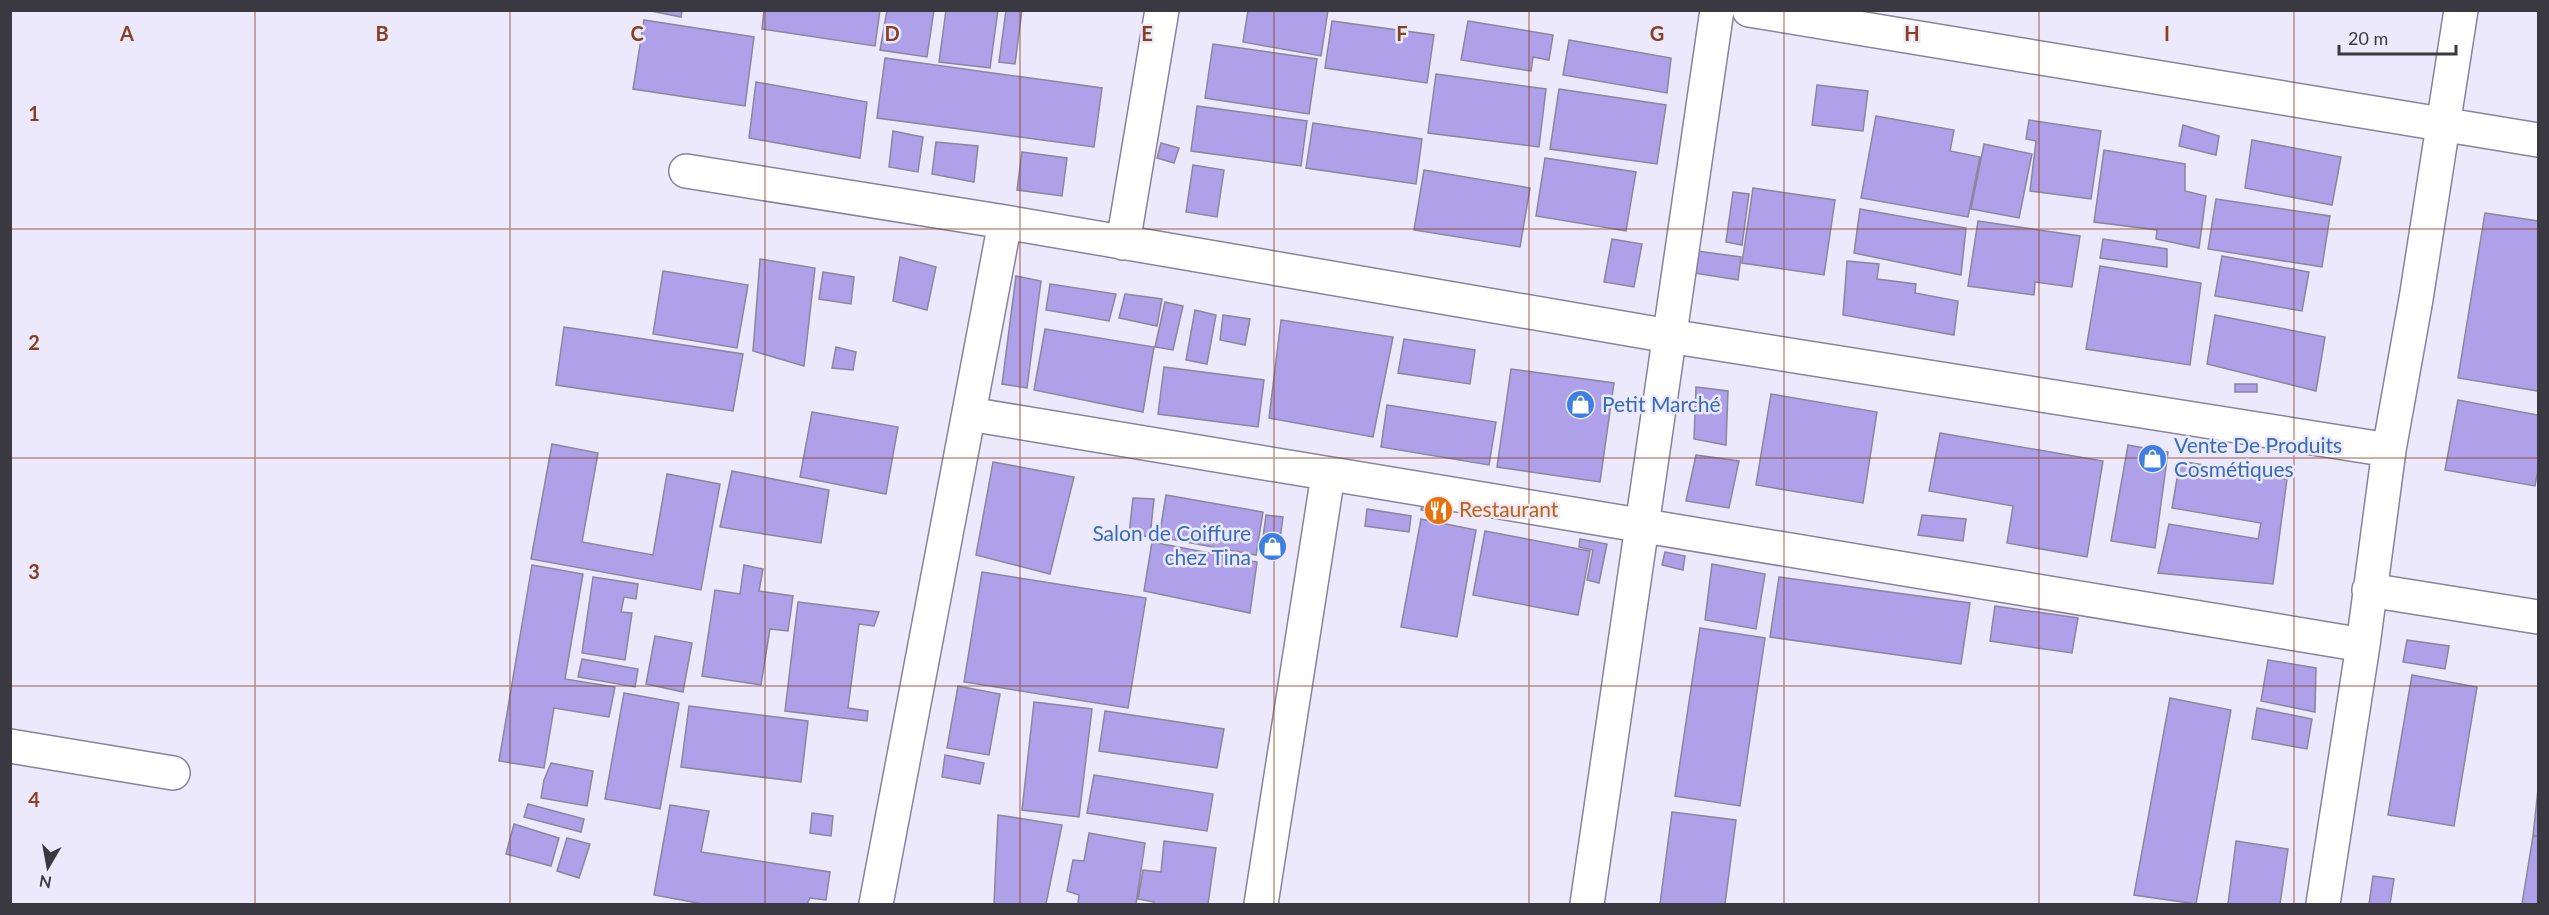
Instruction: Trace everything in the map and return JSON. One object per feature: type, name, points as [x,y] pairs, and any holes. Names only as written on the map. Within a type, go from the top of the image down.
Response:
[{"type":"street","points":[[1123,243],[1162,10]]},
{"type":"street","points":[[1587,904],[1717,10]]},
{"type":"street","points":[[1749,10],[2538,140]]},
{"type":"street","points":[[2323,904],[2363,645],[2389,450],[2416,299],[2461,10]]},
{"type":"street","points":[[686,171],[1005,222],[1669,336],[2389,450]]},
{"type":"street","points":[[876,904],[1005,222]]},
{"type":"street","points":[[969,414],[2363,645]]},
{"type":"street","points":[[1261,904],[1328,475]]},
{"type":"street","points":[[2370,590],[2538,617]]},
{"type":"street","points":[[10,746],[173,773]]},
{"type":"building","points":[[646,10],[682,10],[681,17]]},
{"type":"building","points":[[764,10],[880,10],[875,46],[762,29]]},
{"type":"building","points":[[887,10],[934,10],[927,57],[880,50]]},
{"type":"building","points":[[946,10],[998,10],[990,68],[939,62]]},
{"type":"building","points":[[1006,10],[1022,10],[1015,64],[999,62]]},
{"type":"building","points":[[1248,10],[1328,10],[1321,56],[1243,42]]},
{"type":"building","points":[[644,20],[754,37],[745,106],[633,89]]},
{"type":"building","points":[[1332,21],[1434,35],[1427,83],[1325,68]]},
{"type":"building","points":[[1468,21],[1553,35],[1549,60],[1533,57],[1531,71],[1461,60]]},
{"type":"building","points":[[1569,40],[1671,58],[1667,93],[1563,75]]},
{"type":"building","points":[[1213,44],[1317,59],[1309,114],[1205,98]]},
{"type":"building","points":[[885,58],[1102,88],[1094,147],[877,118]]},
{"type":"building","points":[[1436,74],[1546,89],[1539,147],[1428,133]]},
{"type":"building","points":[[756,82],[867,102],[860,158],[749,138]]},
{"type":"building","points":[[1817,85],[1868,91],[1863,131],[1812,125]]},
{"type":"building","points":[[1559,89],[1666,105],[1657,164],[1550,149]]},
{"type":"building","points":[[1197,106],[1307,121],[1301,166],[1191,151]]},
{"type":"building","points":[[1876,116],[1954,130],[1950,151],[1980,157],[1968,217],[1861,198]]},
{"type":"building","points":[[2029,120],[2101,131],[2091,199],[2030,191],[2036,141],[2026,139]]},
{"type":"building","points":[[1313,123],[1422,139],[1416,184],[1306,168]]},
{"type":"building","points":[[2183,125],[2219,136],[2216,155],[2179,146]]},
{"type":"building","points":[[893,131],[923,137],[918,172],[889,167]]},
{"type":"building","points":[[2252,140],[2341,157],[2332,205],[2245,188]]},
{"type":"building","points":[[936,142],[978,146],[974,182],[932,174]]},
{"type":"building","points":[[1161,143],[1179,148],[1174,163],[1157,158]]},
{"type":"building","points":[[1984,144],[2032,154],[2019,218],[1971,209]]},
{"type":"building","points":[[2104,150],[2185,164],[2185,191],[2206,196],[2199,248],[2156,239],[2157,230],[2094,222]]},
{"type":"building","points":[[1022,152],[1067,158],[1062,196],[1017,190]]},
{"type":"building","points":[[1545,158],[1636,172],[1626,231],[1536,216]]},
{"type":"building","points":[[1193,165],[1224,170],[1217,217],[1186,212]]},
{"type":"building","points":[[1424,170],[1530,188],[1520,247],[1414,230]]},
{"type":"building","points":[[1753,188],[1835,200],[1824,275],[1742,263]]},
{"type":"building","points":[[1733,192],[1749,194],[1742,245],[1726,242]]},
{"type":"building","points":[[2216,199],[2330,216],[2322,267],[2208,249]]},
{"type":"building","points":[[1860,209],[1966,228],[1961,275],[1854,253]]},
{"type":"building","points":[[2485,213],[2538,221],[2538,391],[2458,378]]},
{"type":"building","points":[[1978,221],[2080,236],[2072,287],[2035,282],[2034,295],[1968,286]]},
{"type":"building","points":[[1612,239],[1642,244],[1634,287],[1604,282]]},
{"type":"building","points":[[2103,239],[2167,249],[2167,267],[2100,258]]},
{"type":"building","points":[[1697,251],[1741,257],[1738,280],[1695,273]]},
{"type":"building","points":[[2222,256],[2309,272],[2302,311],[2215,296]]},
{"type":"building","points":[[900,257],[936,267],[927,310],[893,301]]},
{"type":"building","points":[[760,259],[815,268],[804,366],[753,351]]},
{"type":"building","points":[[1847,261],[1879,264],[1877,279],[1916,284],[1915,293],[1958,301],[1954,335],[1843,315]]},
{"type":"building","points":[[2100,266],[2201,283],[2190,365],[2086,349]]},
{"type":"building","points":[[663,271],[748,285],[737,348],[653,334]]},
{"type":"building","points":[[823,272],[854,277],[851,304],[819,299]]},
{"type":"building","points":[[1016,276],[1041,281],[1027,388],[1002,384]]},
{"type":"building","points":[[1050,284],[1116,294],[1109,321],[1046,310]]},
{"type":"building","points":[[1125,294],[1162,299],[1157,326],[1119,318]]},
{"type":"building","points":[[1165,302],[1183,306],[1173,350],[1155,347]]},
{"type":"building","points":[[1195,310],[1216,315],[1207,364],[1186,360]]},
{"type":"building","points":[[1223,315],[1250,319],[1245,345],[1220,340]]},
{"type":"building","points":[[2215,315],[2325,337],[2316,391],[2207,364]]},
{"type":"building","points":[[1281,320],[1393,337],[1373,437],[1269,418]]},
{"type":"building","points":[[564,327],[743,354],[733,411],[556,385]]},
{"type":"building","points":[[1045,329],[1154,347],[1143,412],[1034,390]]},
{"type":"building","points":[[1404,339],[1475,350],[1470,384],[1398,373]]},
{"type":"building","points":[[836,347],[856,352],[853,370],[832,368]]},
{"type":"building","points":[[1164,367],[1264,380],[1258,427],[1158,414]]},
{"type":"building","points":[[1511,369],[1614,383],[1600,482],[1497,467]]},
{"type":"building","points":[[2235,384],[2257,384],[2257,392],[2235,392]]},
{"type":"building","points":[[1696,387],[1728,391],[1726,445],[1694,439]]},
{"type":"building","points":[[1771,394],[1877,412],[1863,503],[1756,485]]},
{"type":"building","points":[[2458,400],[2538,415],[2538,470],[2535,486],[2445,470]]},
{"type":"building","points":[[1387,405],[1496,422],[1489,465],[1381,447]]},
{"type":"building","points":[[812,412],[898,427],[886,494],[800,477]]},
{"type":"building","points":[[1940,433],[2103,461],[2087,557],[2007,543],[2013,506],[1929,491]]},
{"type":"building","points":[[552,444],[598,453],[582,542],[653,555],[667,474],[720,484],[701,590],[531,559]]},
{"type":"building","points":[[2128,445],[2168,452],[2155,548],[2111,541]]},
{"type":"building","points":[[1696,455],[1739,461],[1729,508],[1686,501]]},
{"type":"building","points":[[2180,461],[2287,479],[2273,584],[2158,573],[2169,524],[2258,539],[2261,523],[2172,508]]},
{"type":"building","points":[[993,462],[1074,477],[1050,574],[976,555]]},
{"type":"building","points":[[732,471],[829,490],[821,543],[720,527]]},
{"type":"building","points":[[1166,495],[1263,512],[1256,555],[1159,537]]},
{"type":"building","points":[[1133,498],[1154,499],[1150,537],[1129,534]]},
{"type":"building","points":[[1422,505],[1442,508],[1441,514],[1421,510]]},
{"type":"building","points":[[1367,509],[1411,516],[1409,532],[1365,526]]},
{"type":"building","points":[[1266,515],[1283,517],[1278,554],[1261,552]]},
{"type":"building","points":[[1922,515],[1966,519],[1963,541],[1918,535]]},
{"type":"building","points":[[1421,519],[1476,530],[1457,637],[1401,627]]},
{"type":"building","points":[[1485,531],[1590,551],[1578,615],[1473,595]]},
{"type":"building","points":[[1580,539],[1607,544],[1599,583],[1587,580],[1593,550],[1579,547]]},
{"type":"building","points":[[1152,542],[1257,562],[1250,613],[1144,591]]},
{"type":"building","points":[[1665,552],[1685,556],[1683,570],[1662,565]]},
{"type":"building","points":[[1712,564],[1765,574],[1756,629],[1705,620]]},
{"type":"building","points":[[532,565],[583,574],[565,679],[615,687],[609,717],[554,708],[544,768],[499,761]]},
{"type":"building","points":[[744,565],[763,569],[759,591],[793,596],[788,631],[770,629],[761,685],[702,676],[715,590],[740,594]]},
{"type":"building","points":[[982,572],[1146,598],[1128,708],[964,682]]},
{"type":"building","points":[[593,577],[638,584],[636,599],[624,597],[621,612],[632,613],[625,660],[582,653]]},
{"type":"building","points":[[1779,577],[1970,603],[1961,664],[1770,637]]},
{"type":"building","points":[[798,602],[879,612],[874,626],[859,624],[848,708],[868,711],[867,721],[785,711]]},
{"type":"building","points":[[1995,606],[2078,618],[2072,653],[1990,641]]},
{"type":"building","points":[[1700,628],[1765,638],[1740,806],[1675,796]]},
{"type":"building","points":[[655,636],[692,643],[683,692],[646,684]]},
{"type":"building","points":[[2407,640],[2449,646],[2445,669],[2403,662]]},
{"type":"building","points":[[582,659],[638,669],[635,687],[578,677]]},
{"type":"building","points":[[2268,660],[2316,668],[2315,712],[2261,701]]},
{"type":"building","points":[[2412,675],[2477,687],[2454,826],[2388,815]]},
{"type":"building","points":[[958,686],[1000,694],[989,755],[947,748]]},
{"type":"building","points":[[624,693],[679,703],[660,809],[605,799]]},
{"type":"building","points":[[2170,698],[2231,710],[2196,904],[2134,895]]},
{"type":"building","points":[[1034,702],[1092,709],[1079,817],[1022,810]]},
{"type":"building","points":[[689,706],[808,721],[801,782],[681,767]]},
{"type":"building","points":[[2257,708],[2312,719],[2307,749],[2252,739]]},
{"type":"building","points":[[1105,711],[1224,729],[1217,768],[1099,751]]},
{"type":"building","points":[[945,755],[984,763],[980,784],[942,777]]},
{"type":"building","points":[[551,763],[593,771],[587,806],[541,798],[544,780]]},
{"type":"building","points":[[1094,775],[1213,794],[1207,831],[1087,813]]},
{"type":"building","points":[[2538,789],[2538,836],[2533,836]]},
{"type":"building","points":[[528,804],[584,819],[581,832],[524,817]]},
{"type":"building","points":[[670,805],[709,811],[701,852],[830,872],[826,900],[810,898],[807,904],[703,904],[654,895]]},
{"type":"building","points":[[1672,812],[1736,820],[1725,904],[1660,904]]},
{"type":"building","points":[[812,813],[833,816],[831,836],[810,833]]},
{"type":"building","points":[[998,815],[1062,825],[1046,904],[994,904]]},
{"type":"building","points":[[514,824],[559,838],[551,866],[506,854]]},
{"type":"building","points":[[1089,833],[1145,843],[1136,904],[1078,904],[1079,895],[1067,891],[1073,860],[1084,861]]},
{"type":"building","points":[[2533,836],[2538,836],[2538,904],[2522,904]]},
{"type":"building","points":[[567,838],[590,844],[579,878],[557,871]]},
{"type":"building","points":[[1164,841],[1216,848],[1208,904],[1153,904],[1154,902],[1138,899],[1143,870],[1161,872]]},
{"type":"building","points":[[2236,841],[2288,849],[2280,904],[2228,904]]},
{"type":"building","points":[[2373,876],[2394,879],[2390,904],[2369,904]]},
{"type":"place","name":"Petit Marché","points":[[1581,405]]},
{"type":"place","name":"Vente De Produits Cosmétiques","points":[[2153,458]]},
{"type":"place","name":"Restaurant","points":[[1438,510]]},
{"type":"place","name":"Salon de Coiffure chez Tina","points":[[1272,546]]}]
